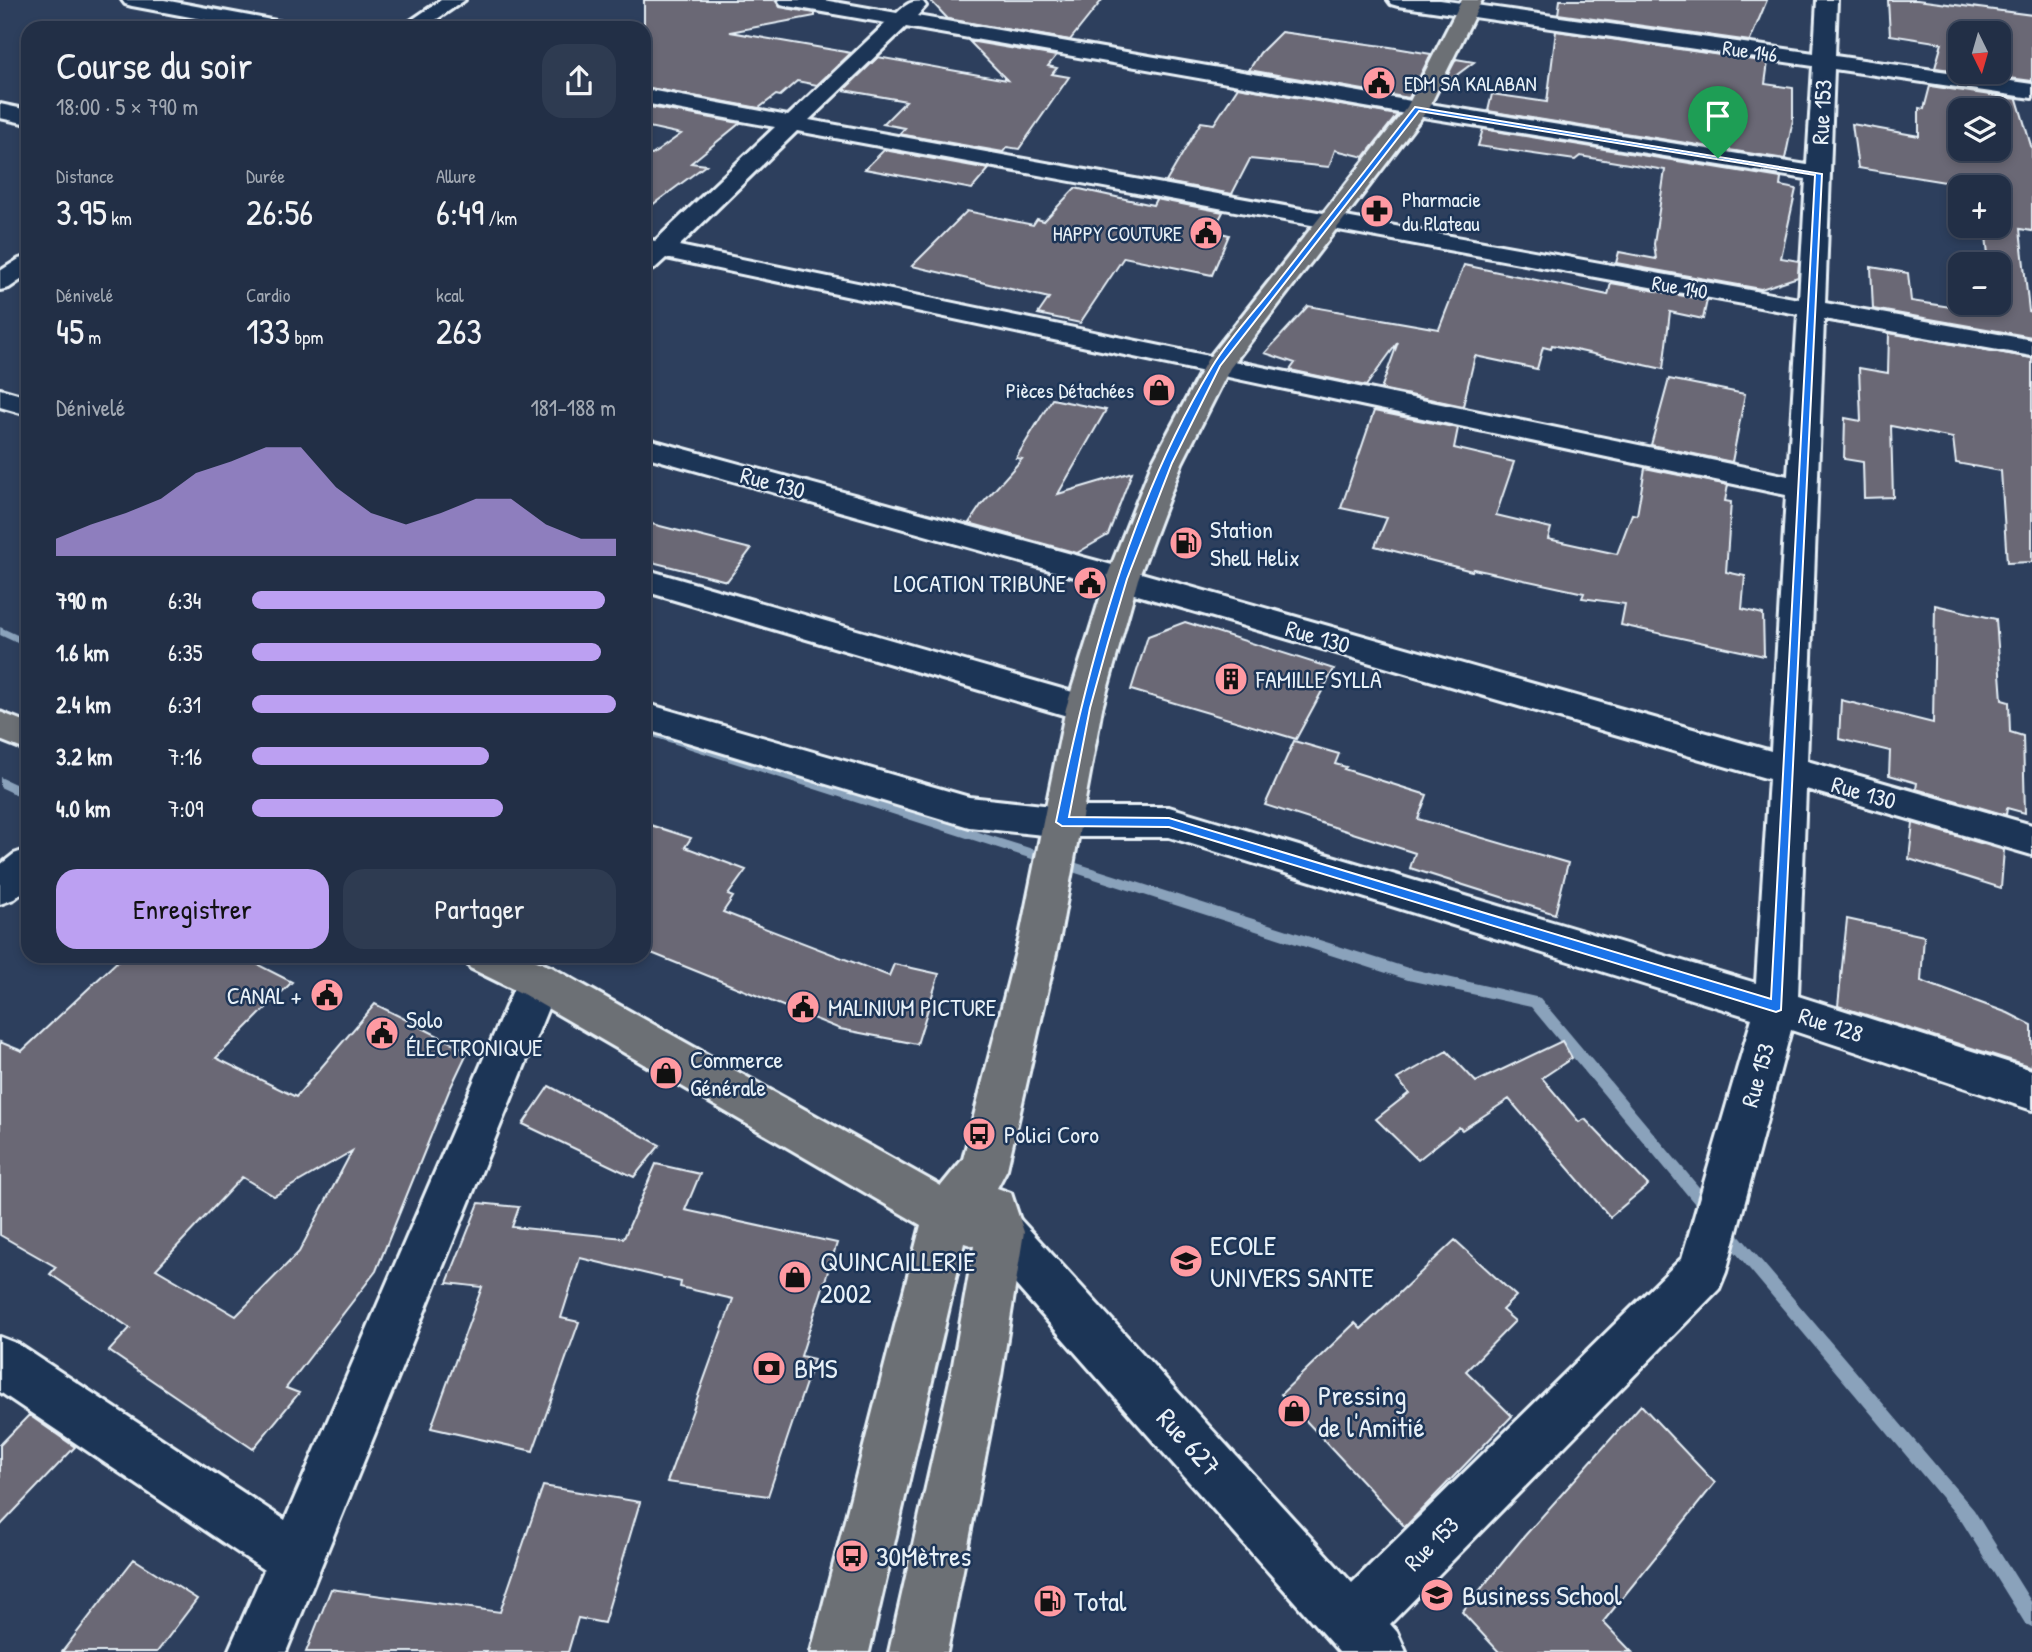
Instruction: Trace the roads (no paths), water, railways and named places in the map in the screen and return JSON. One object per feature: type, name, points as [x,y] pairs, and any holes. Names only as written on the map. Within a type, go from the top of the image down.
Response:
[{"type":"main road","points":[[841,1652],[947,1215],[984,1169],[1040,936],[1084,708],[1122,579],[1167,463],[1217,366],[1417,109],[1470,6]]},
{"type":"main road","points":[[0,725],[21,735]]},
{"type":"main road","points":[[500,963],[538,981],[947,1215],[1000,1232]]},
{"type":"main road","points":[[918,1652],[976,1376],[1000,1232],[984,1169]]},
{"type":"street","points":[[132,0],[244,21]]},
{"type":"street","points":[[421,21],[455,0]]},
{"type":"street","points":[[788,0],[1417,109],[1818,174]]},
{"type":"street","points":[[651,251],[793,123],[923,0]]},
{"type":"street","name":"Rue 146","points":[[1398,0],[1470,6],[1824,62],[2032,91]]},
{"type":"street","name":"Rue 153","points":[[1365,1637],[1702,1272],[1776,1007],[1827,0]]},
{"type":"street","name":"Rue 140","points":[[651,97],[1812,311],[2032,348]]},
{"type":"street","points":[[0,111],[21,116]]},
{"type":"street","points":[[651,253],[1217,366],[1802,489]]},
{"type":"street","points":[[0,282],[21,268]]},
{"type":"street","points":[[0,282],[21,288]]},
{"type":"street","points":[[0,398],[21,404]]},
{"type":"street","name":"Rue 130","points":[[651,449],[1122,579],[2032,840]]},
{"type":"street","points":[[651,582],[1084,708]]},
{"type":"street","name":"Rue 128","points":[[651,718],[1059,840],[1169,822],[1776,1007],[2032,1090]]},
{"type":"street","points":[[0,888],[21,871]]},
{"type":"street","points":[[257,1652],[538,981]]},
{"type":"street","name":"Rue 627","points":[[1000,1232],[1365,1637]]},
{"type":"street","points":[[0,1362],[296,1559]]},
{"type":"waterway","points":[[0,631],[21,641]]},
{"type":"waterway","points":[[651,732],[1408,974],[1535,1002],[1709,1210]]},
{"type":"waterway","points":[[0,782],[21,792]]},
{"type":"waterway","points":[[1725,1229],[1968,1516],[2032,1619]]},
{"type":"place","name":"EDM SA KALABAN","points":[[1379,83]]},
{"type":"place","name":"Pharmacie du Plateau","points":[[1377,211]]},
{"type":"place","name":"HAPPY COUTURE","points":[[1206,233]]},
{"type":"place","name":"Pièces Détachées","points":[[1159,390]]},
{"type":"place","name":"Station Shell Helix","points":[[1186,543]]},
{"type":"place","name":"LOCATION TRIBUNE","points":[[1090,583]]},
{"type":"place","name":"FAMILLE SYLLA","points":[[1231,679]]},
{"type":"place","name":"CANAL +","points":[[327,995]]},
{"type":"place","name":"MALINIUM PICTURE","points":[[803,1007]]},
{"type":"place","name":"Solo ÉLECTRONIQUE","points":[[382,1033]]},
{"type":"place","name":"Commerce Générale","points":[[666,1073]]},
{"type":"place","name":"Polici Coro","points":[[979,1134]]},
{"type":"place","name":"ECOLE UNIVERS SANTE","points":[[1186,1261]]},
{"type":"place","name":"QUINCAILLERIE 2002","points":[[795,1277]]},
{"type":"place","name":"BMS","points":[[769,1368]]},
{"type":"place","name":"Pressing de l'Amitié","points":[[1294,1411]]},
{"type":"place","name":"30Mètres","points":[[852,1556]]},
{"type":"place","name":"Business School","points":[[1437,1595]]},
{"type":"place","name":"Total","points":[[1050,1601]]}]
